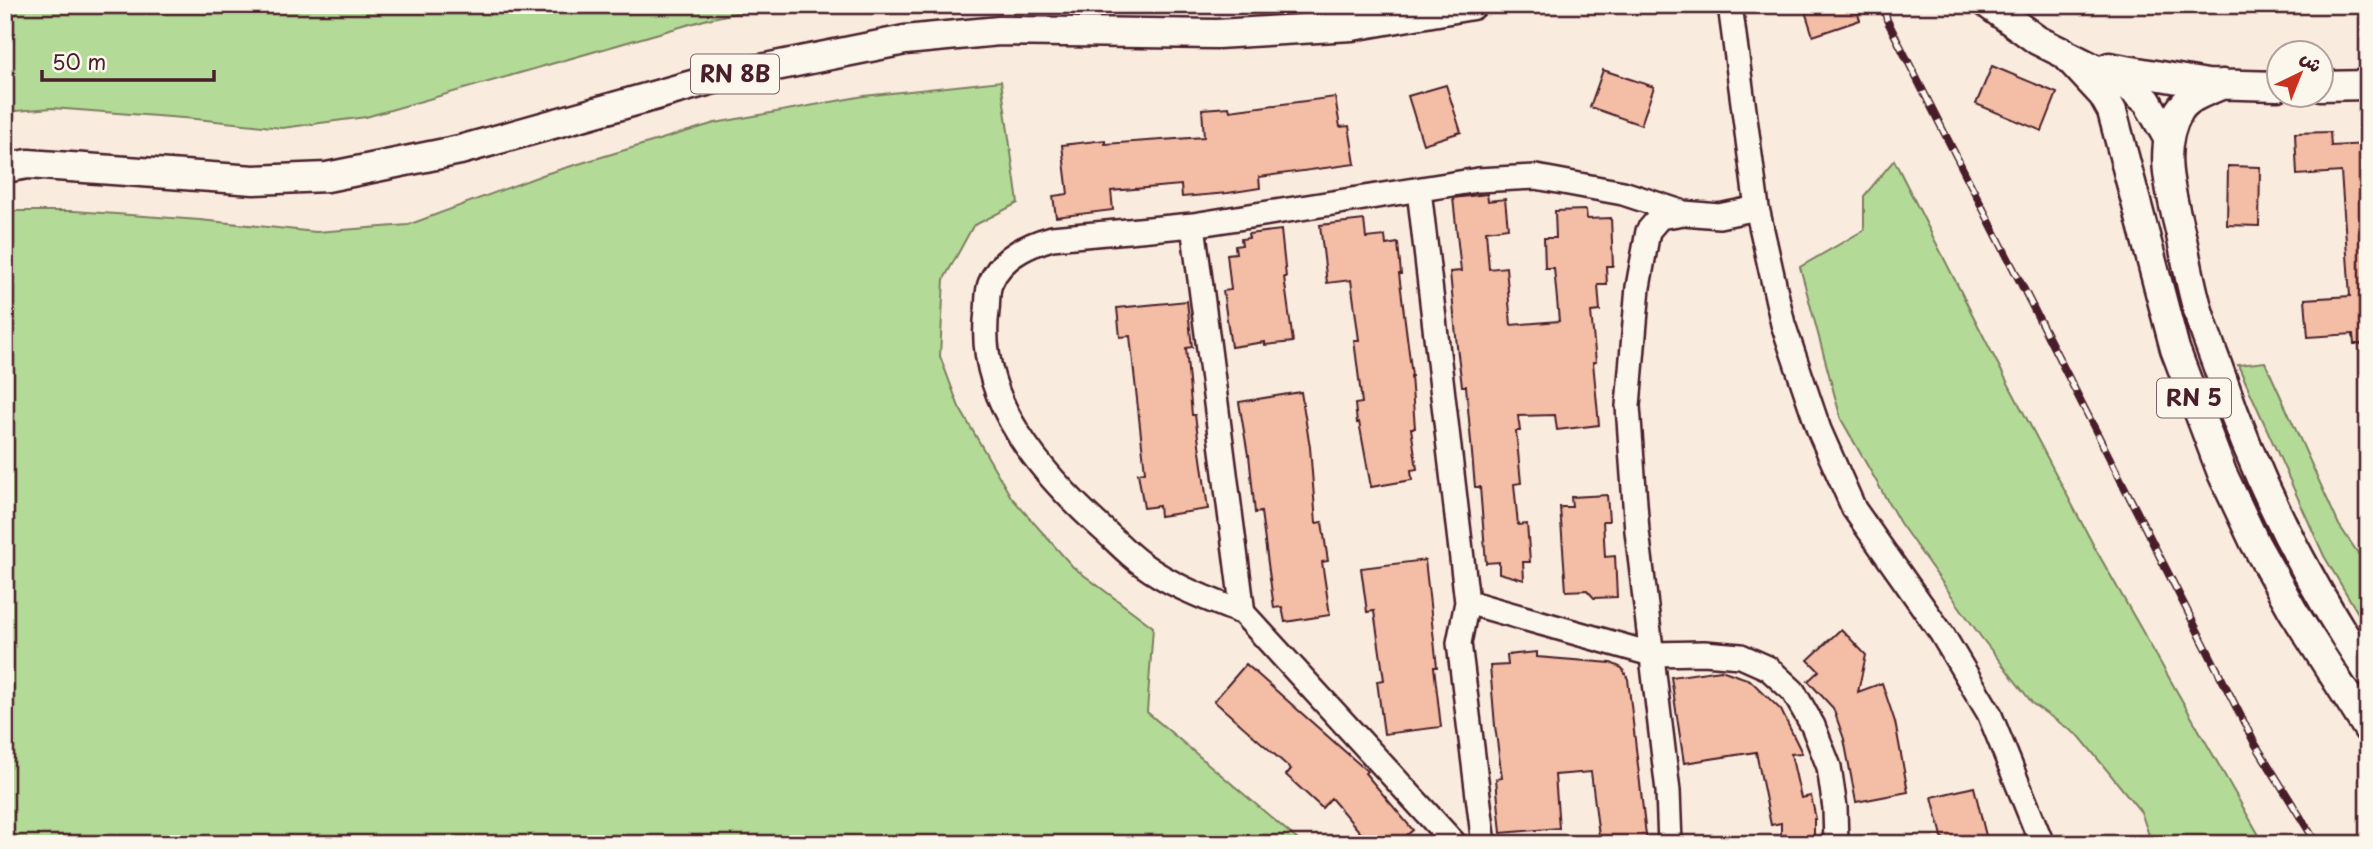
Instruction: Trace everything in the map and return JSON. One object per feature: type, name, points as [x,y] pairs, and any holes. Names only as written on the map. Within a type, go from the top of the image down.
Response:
[{"type":"main road","name":"RN 8B","points":[[5,168],[29,164],[254,180],[327,177],[460,150],[721,77],[905,40],[999,31],[1217,34],[1352,26],[1472,5]]},
{"type":"main road","points":[[1989,5],[2037,40],[2127,85],[2147,101],[2168,138]]},
{"type":"main road","name":"RN 5","points":[[2063,52],[2099,65],[2187,81],[2264,85]]},
{"type":"main road","name":"RN 5","points":[[2063,52],[2103,95],[2112,111],[2175,349],[2222,472],[2255,543],[2368,729]]},
{"type":"main road","points":[[2147,101],[2187,81]]},
{"type":"main road","name":"RN 5","points":[[2223,84],[2192,98],[2180,109],[2168,138],[2171,188],[2196,304],[2237,425],[2269,500],[2320,597],[2368,672]]},
{"type":"main road","points":[[2334,86],[2368,85]]},
{"type":"main road","name":"RN 5","points":[[2136,200],[2135,160],[2139,124],[2147,101]]},
{"type":"street","points":[[1730,5],[1757,208],[1783,324],[1819,430],[1854,509],[1942,634],[1989,713],[2042,844]]},
{"type":"street","points":[[1455,844],[1243,613],[1184,590],[1142,564],[1070,501],[1029,449],[1004,410],[990,374],[984,330],[990,284],[1008,258],[1033,244],[1052,238],[1193,225],[1478,180],[1536,177],[1623,192],[1684,213],[1719,216],[1757,208]]},
{"type":"street","points":[[1419,190],[1467,602],[1459,643],[1484,844]]},
{"type":"street","points":[[1670,844],[1668,791],[1637,531],[1628,406],[1638,287],[1648,232],[1660,217],[1684,213]]},
{"type":"street","points":[[1193,225],[1243,613]]},
{"type":"street","points":[[1467,602],[1651,654],[1704,653],[1741,656],[1768,668],[1793,691],[1813,726],[1829,767],[1835,808],[1836,844]]},
{"type":"green space","points":[[5,5],[772,5],[708,19],[366,117],[282,128],[52,108],[5,112]]},
{"type":"green space","points":[[1001,81],[1018,203],[973,226],[944,279],[940,356],[959,407],[1011,497],[1073,567],[1153,627],[1147,712],[1298,840],[1299,844],[5,844],[5,211],[74,211],[316,232],[408,225],[545,174],[715,123],[864,96]]},
{"type":"green space","points":[[1894,160],[2096,550],[2264,844],[2152,844],[2141,812],[2080,737],[2033,704],[1981,637],[1900,523],[1841,419],[1800,267],[1864,230],[1864,196]]},
{"type":"green space","points":[[2265,362],[2339,525],[2368,568],[2368,630],[2324,556],[2238,365]]},
{"type":"building","points":[[1803,5],[1855,5],[1860,20],[1813,36]]},
{"type":"building","points":[[1992,66],[2057,93],[2042,131],[1976,104]]},
{"type":"building","points":[[1603,70],[1654,87],[1641,125],[1590,107]]},
{"type":"building","points":[[1446,85],[1461,132],[1423,144],[1408,96]]},
{"type":"building","points":[[1335,97],[1340,127],[1349,126],[1355,164],[1259,177],[1260,188],[1228,193],[1182,197],[1181,185],[1111,191],[1113,210],[1056,217],[1053,196],[1068,194],[1062,145],[1105,140],[1105,144],[1204,137],[1202,109],[1229,107],[1230,111]]},
{"type":"building","points":[[2330,132],[2331,146],[2368,144],[2368,344],[2354,344],[2353,334],[2308,337],[2305,299],[2350,296],[2341,172],[2297,175],[2295,133]]},
{"type":"building","points":[[2228,166],[2260,167],[2259,226],[2227,225]]},
{"type":"building","points":[[1487,194],[1488,201],[1505,199],[1508,228],[1486,231],[1489,269],[1506,267],[1511,325],[1559,321],[1554,268],[1545,268],[1544,238],[1556,238],[1555,211],[1586,210],[1587,219],[1611,218],[1613,266],[1606,266],[1607,285],[1598,285],[1600,311],[1591,312],[1599,425],[1557,430],[1555,415],[1518,416],[1520,431],[1516,431],[1521,483],[1514,484],[1518,525],[1527,524],[1530,562],[1523,562],[1524,580],[1499,573],[1499,562],[1486,563],[1480,487],[1475,487],[1466,386],[1462,386],[1457,347],[1450,272],[1461,271],[1453,198]]},
{"type":"building","points":[[1364,220],[1366,238],[1385,236],[1386,245],[1398,243],[1399,274],[1412,376],[1415,428],[1411,428],[1417,469],[1411,470],[1412,480],[1371,487],[1355,404],[1362,403],[1354,340],[1359,340],[1351,280],[1327,283],[1320,225]]},
{"type":"building","points":[[1281,230],[1293,342],[1265,345],[1265,342],[1231,347],[1223,291],[1231,290],[1227,254],[1236,253],[1235,246],[1242,245],[1241,239],[1249,238],[1248,234]]},
{"type":"building","points":[[1187,301],[1192,347],[1186,348],[1192,415],[1195,415],[1208,509],[1160,516],[1159,506],[1144,508],[1138,473],[1145,472],[1130,336],[1120,337],[1117,308]]},
{"type":"building","points":[[1301,392],[1310,447],[1316,523],[1322,522],[1328,561],[1322,562],[1330,615],[1285,622],[1282,607],[1274,608],[1261,512],[1255,513],[1249,455],[1239,402]]},
{"type":"building","points":[[1607,495],[1609,521],[1603,521],[1605,557],[1615,556],[1617,597],[1594,598],[1587,590],[1566,591],[1560,507],[1572,507],[1571,497]]},
{"type":"building","points":[[1425,560],[1441,727],[1384,734],[1377,681],[1384,680],[1374,611],[1367,612],[1361,568]]},
{"type":"building","points":[[1841,629],[1866,655],[1858,692],[1882,683],[1895,722],[1908,792],[1856,802],[1844,739],[1833,708],[1808,681],[1819,671],[1808,660]]},
{"type":"building","points":[[1537,652],[1537,657],[1611,663],[1622,668],[1628,679],[1647,844],[1600,844],[1591,772],[1555,775],[1559,828],[1501,833],[1496,779],[1502,778],[1490,666],[1508,665],[1507,655]]},
{"type":"building","points":[[1246,664],[1367,771],[1365,773],[1413,830],[1396,844],[1370,844],[1331,798],[1322,808],[1286,775],[1291,769],[1214,701]]},
{"type":"building","points":[[1721,670],[1750,680],[1781,710],[1802,753],[1791,754],[1801,798],[1811,796],[1816,819],[1814,844],[1781,844],[1781,823],[1771,825],[1756,752],[1684,763],[1671,677]]},
{"type":"building","points":[[1974,787],[1988,844],[1944,844],[1932,797]]},
{"type":"railway","points":[[1883,5],[1887,20],[2254,742],[2317,844]]}]
